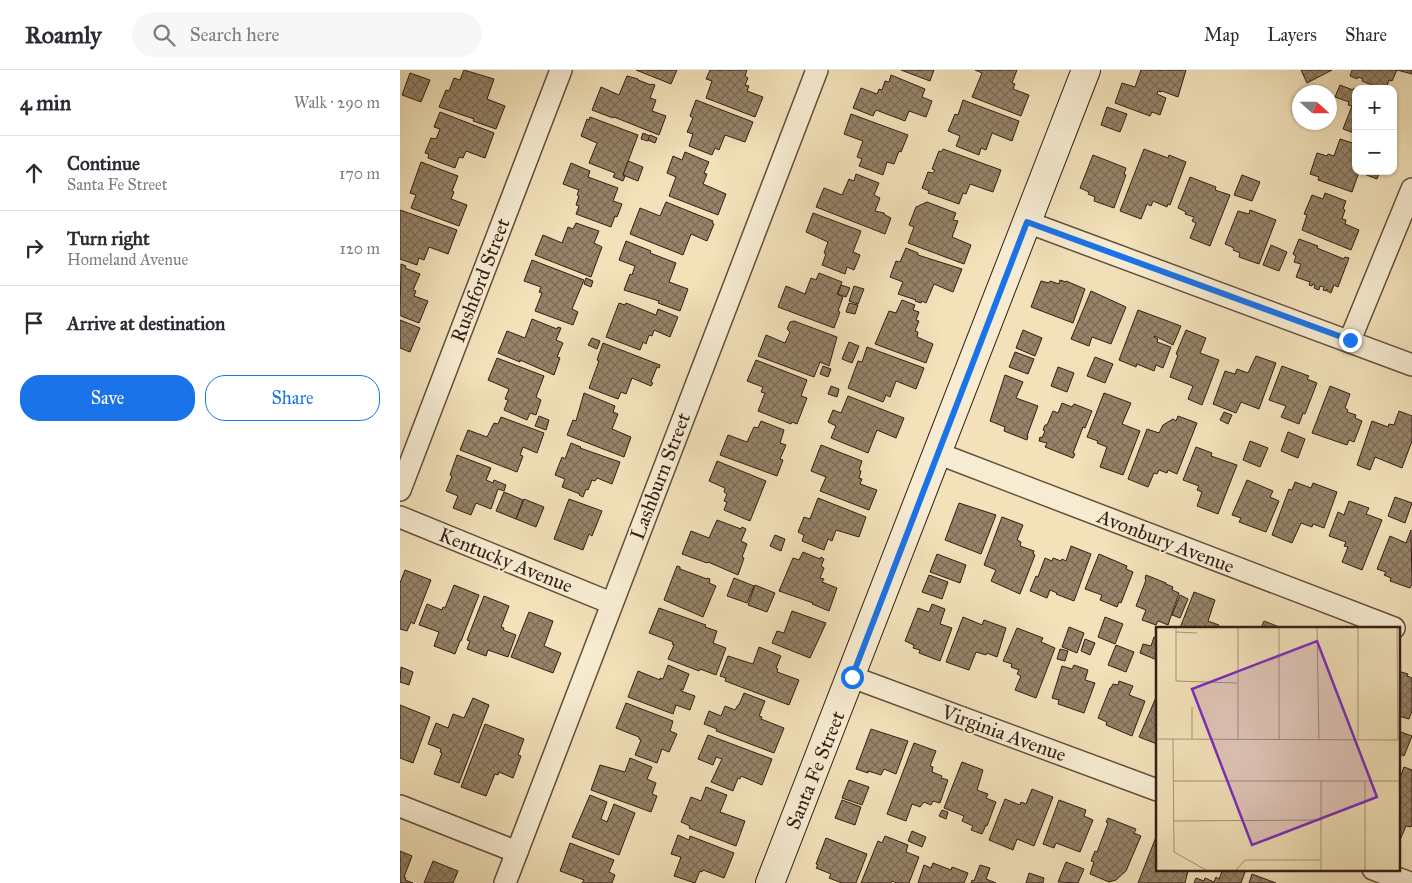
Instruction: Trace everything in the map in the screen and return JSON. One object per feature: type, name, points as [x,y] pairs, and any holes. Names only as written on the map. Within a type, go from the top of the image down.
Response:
[{"type":"street","name":"Rushford Street","points":[[400,490],[561,70]]},
{"type":"street","name":"Lashburn Street","points":[[505,883],[817,70]]},
{"type":"street","name":"Santa Fe Street","points":[[770,883],[852,677],[1086,70]]},
{"type":"street","points":[[1350,340],[1412,189]]},
{"type":"street","points":[[1027,222],[1350,340],[1412,365]]},
{"type":"street","name":"Avonbury Avenue","points":[[937,453],[1391,627]]},
{"type":"street","name":"Kentucky Avenue","points":[[400,517],[611,603]]},
{"type":"street","points":[[1399,630],[1412,635]]},
{"type":"street","name":"Virginia Avenue","points":[[852,677],[1156,790]]},
{"type":"street","points":[[400,806],[517,852]]},
{"type":"street","points":[[1376,870],[1410,883]]},
{"type":"building","points":[[464,70],[494,79],[487,99],[505,106],[496,129],[439,107],[446,90],[449,91],[454,78],[460,80]]},
{"type":"building","points":[[636,70],[677,70],[671,84]]},
{"type":"building","points":[[710,70],[747,70],[745,76],[748,78],[745,85],[749,86],[747,91],[763,97],[755,117],[706,98],[712,81],[706,79]]},
{"type":"building","points":[[901,70],[934,70],[930,81]]},
{"type":"building","points":[[975,70],[1017,70],[1012,83],[1015,84],[1013,89],[1029,95],[1021,116],[972,97],[982,73]]},
{"type":"building","points":[[1141,70],[1186,70],[1178,97],[1158,91],[1157,94],[1166,98],[1160,115],[1152,112],[1150,116],[1115,103],[1122,83],[1135,87]]},
{"type":"building","points":[[1301,70],[1332,70],[1307,83]]},
{"type":"building","points":[[1352,70],[1397,70],[1392,81],[1389,80],[1387,85],[1372,85],[1362,81],[1363,79],[1350,76]]},
{"type":"building","points":[[1397,70],[1412,70],[1412,74]]},
{"type":"building","points":[[410,73],[430,80],[421,102],[402,95]]},
{"type":"building","points":[[891,75],[925,89],[922,97],[932,101],[926,117],[909,111],[905,121],[876,110],[873,116],[853,108],[861,88],[877,94],[879,89],[882,90],[885,81],[889,82]]},
{"type":"building","points":[[627,76],[655,85],[650,98],[656,100],[652,111],[666,116],[659,135],[592,110],[601,87],[619,95]]},
{"type":"building","points":[[1340,85],[1352,90],[1352,106],[1348,105],[1349,102],[1337,98]]},
{"type":"building","points":[[696,100],[753,122],[745,142],[725,135],[719,150],[715,148],[712,155],[689,146],[693,134],[687,132],[693,118],[690,116]]},
{"type":"building","points":[[963,100],[1019,121],[1012,141],[992,133],[986,150],[981,148],[979,155],[956,146],[960,136],[948,131],[955,114],[958,115]]},
{"type":"building","points":[[1352,106],[1352,132],[1343,129]]},
{"type":"building","points":[[1107,107],[1127,114],[1120,132],[1101,125]]},
{"type":"building","points":[[440,112],[494,133],[485,158],[466,151],[463,158],[459,157],[455,168],[428,158],[429,154],[425,153],[431,138],[436,139],[440,129],[434,127]]},
{"type":"building","points":[[851,114],[908,135],[894,164],[887,162],[883,175],[859,166],[862,159],[857,157],[863,141],[844,134]]},
{"type":"building","points":[[590,117],[638,135],[623,175],[625,176],[623,181],[613,177],[615,173],[589,163],[597,143],[581,136],[587,119],[589,120]]},
{"type":"building","points":[[643,133],[650,136],[648,141],[641,139]]},
{"type":"building","points":[[650,135],[657,138],[655,143],[648,140]]},
{"type":"building","points":[[1340,139],[1352,143],[1352,175],[1358,175],[1352,192],[1318,180],[1319,177],[1310,174],[1317,153],[1334,156]]},
{"type":"building","points":[[943,149],[1001,170],[993,192],[970,184],[966,194],[963,193],[959,204],[928,193],[929,191],[922,188],[928,172],[933,173],[935,170],[932,169],[939,151],[941,152]]},
{"type":"building","points":[[1144,149],[1168,158],[1169,155],[1186,162],[1170,205],[1168,204],[1167,207],[1153,201],[1151,206],[1147,204],[1141,219],[1120,211]]},
{"type":"building","points":[[685,152],[709,162],[704,173],[707,174],[703,184],[726,194],[718,215],[669,196],[676,177],[667,173],[673,156],[682,160]]},
{"type":"building","points":[[1093,155],[1126,168],[1124,174],[1126,175],[1114,208],[1094,201],[1095,197],[1080,188]]},
{"type":"building","points":[[628,161],[643,167],[638,181],[623,175]]},
{"type":"building","points":[[421,162],[458,176],[451,199],[467,205],[459,226],[411,208],[416,195],[410,193]]},
{"type":"building","points":[[571,163],[590,171],[588,177],[618,188],[613,201],[622,204],[611,227],[576,214],[579,206],[576,205],[579,190],[563,184]]},
{"type":"building","points":[[856,174],[879,183],[874,195],[880,198],[875,211],[884,213],[891,218],[885,234],[816,207],[824,188],[842,195],[849,179],[854,181]]},
{"type":"building","points":[[1242,175],[1260,182],[1252,201],[1234,195]]},
{"type":"building","points":[[1367,175],[1378,175],[1377,179]]},
{"type":"building","points":[[1190,177],[1216,187],[1215,190],[1230,195],[1210,246],[1190,238],[1196,223],[1192,221],[1194,217],[1185,214],[1186,212],[1178,208]]},
{"type":"building","points":[[1325,193],[1346,201],[1342,219],[1346,220],[1345,224],[1359,230],[1351,250],[1302,230],[1307,215],[1304,214],[1312,195],[1323,199]]},
{"type":"building","points":[[666,202],[713,221],[712,223],[714,224],[707,241],[691,234],[683,255],[630,234],[640,208],[660,216]]},
{"type":"building","points":[[927,202],[956,213],[953,220],[958,221],[952,237],[971,245],[964,264],[908,243],[914,227],[909,225],[916,207]]},
{"type":"building","points":[[400,210],[457,230],[448,254],[429,247],[424,260],[419,258],[417,265],[400,259]]},
{"type":"building","points":[[1250,210],[1276,220],[1259,264],[1239,257],[1240,253],[1225,244],[1238,211],[1249,214]]},
{"type":"building","points":[[813,213],[861,231],[853,252],[860,255],[854,270],[847,267],[845,274],[822,265],[828,242],[806,232]]},
{"type":"building","points":[[576,223],[599,231],[594,243],[602,247],[591,277],[535,255],[543,235],[562,243],[568,227],[573,229]]},
{"type":"building","points":[[1299,239],[1344,259],[1345,257],[1349,258],[1338,287],[1334,285],[1331,293],[1327,289],[1326,291],[1323,290],[1324,287],[1320,286],[1319,290],[1314,288],[1315,285],[1313,284],[1312,286],[1309,285],[1310,282],[1296,277],[1301,264],[1294,262],[1296,256],[1293,254]]},
{"type":"building","points":[[626,241],[676,263],[669,282],[688,289],[680,311],[658,303],[659,301],[624,290],[635,266],[619,260]]},
{"type":"building","points":[[1271,245],[1287,252],[1279,271],[1263,265]]},
{"type":"building","points":[[906,248],[918,253],[918,255],[962,269],[953,292],[934,284],[926,303],[922,301],[921,303],[898,294],[903,282],[890,277],[896,261],[900,262]]},
{"type":"building","points":[[532,260],[584,280],[572,309],[578,312],[573,325],[535,311],[542,293],[539,292],[541,287],[524,281]]},
{"type":"building","points":[[401,264],[406,266],[405,268],[420,274],[413,290],[416,291],[414,296],[428,301],[419,323],[400,314]]},
{"type":"building","points":[[819,273],[842,282],[837,294],[843,297],[834,328],[778,307],[786,286],[805,294],[811,278],[816,280]]},
{"type":"building","points":[[586,278],[593,281],[591,287],[584,284]]},
{"type":"building","points":[[1060,280],[1085,289],[1073,323],[1031,307],[1041,281],[1059,284]]},
{"type":"building","points":[[841,285],[850,288],[846,297],[838,294]]},
{"type":"building","points":[[854,286],[864,289],[858,304],[849,301]]},
{"type":"building","points":[[1091,291],[1126,307],[1111,344],[1092,337],[1089,346],[1071,339]]},
{"type":"building","points":[[902,300],[915,305],[913,310],[919,312],[916,320],[919,321],[915,331],[918,332],[917,337],[933,344],[926,363],[875,344],[889,311],[896,313]]},
{"type":"building","points":[[619,303],[625,305],[626,303],[656,315],[658,309],[678,317],[670,337],[654,330],[652,336],[649,335],[646,344],[643,342],[640,350],[606,337]]},
{"type":"building","points":[[849,303],[858,305],[855,314],[846,312]]},
{"type":"building","points":[[1138,310],[1181,326],[1173,345],[1154,337],[1158,339],[1157,342],[1171,347],[1163,368],[1156,365],[1154,371],[1137,364],[1136,367],[1119,360]]},
{"type":"building","points":[[532,319],[557,329],[558,327],[561,328],[556,340],[563,343],[557,357],[560,358],[554,375],[520,360],[520,362],[498,353],[507,331],[525,338]]},
{"type":"building","points":[[400,320],[420,328],[410,352],[400,348]]},
{"type":"building","points":[[794,321],[837,337],[829,366],[820,362],[814,377],[758,356],[766,335],[785,343],[790,332],[787,329],[790,322]]},
{"type":"building","points":[[1023,330],[1042,338],[1035,356],[1016,348]]},
{"type":"building","points":[[1186,330],[1206,338],[1200,353],[1219,360],[1202,405],[1188,399],[1193,386],[1170,377],[1178,355],[1176,354]]},
{"type":"building","points":[[592,338],[600,341],[597,349],[588,345]]},
{"type":"building","points":[[849,342],[859,346],[852,363],[842,359]]},
{"type":"building","points":[[603,343],[660,365],[659,368],[657,367],[651,386],[632,378],[626,394],[621,392],[618,399],[589,388],[599,361],[597,360]]},
{"type":"building","points":[[867,347],[924,368],[916,389],[896,381],[890,397],[886,395],[883,402],[848,388],[858,361],[862,362]]},
{"type":"building","points":[[1015,352],[1034,359],[1028,374],[1009,367]]},
{"type":"building","points":[[1256,356],[1276,363],[1259,409],[1241,402],[1236,413],[1213,404],[1225,371],[1235,374],[1237,369],[1248,373]]},
{"type":"building","points":[[1095,357],[1113,364],[1105,383],[1087,376]]},
{"type":"building","points":[[497,358],[544,376],[536,397],[541,400],[536,415],[530,413],[527,420],[504,410],[508,400],[505,399],[509,389],[488,380]]},
{"type":"building","points":[[756,360],[807,380],[801,396],[807,398],[797,424],[792,422],[791,424],[758,411],[765,393],[761,392],[763,387],[747,381]]},
{"type":"building","points":[[823,366],[831,369],[828,377],[820,374]]},
{"type":"building","points":[[1282,366],[1309,376],[1307,379],[1317,383],[1299,424],[1281,417],[1286,406],[1269,400]]},
{"type":"building","points":[[1058,367],[1074,373],[1067,392],[1051,386]]},
{"type":"building","points":[[1005,375],[1023,382],[1016,398],[1038,406],[1027,440],[1004,431],[1005,427],[990,421]]},
{"type":"building","points":[[831,386],[839,389],[837,397],[828,394]]},
{"type":"building","points":[[1330,386],[1350,394],[1345,408],[1348,410],[1347,412],[1356,415],[1355,418],[1362,421],[1354,442],[1349,440],[1347,445],[1312,433]]},
{"type":"building","points":[[584,393],[615,406],[613,412],[618,414],[612,429],[631,437],[624,457],[567,435],[573,420],[576,421]]},
{"type":"building","points":[[1104,393],[1131,403],[1122,424],[1140,431],[1123,475],[1100,467],[1107,447],[1087,437]]},
{"type":"building","points":[[848,396],[904,418],[896,438],[877,430],[868,453],[831,438],[836,426],[828,422],[833,410],[841,413]]},
{"type":"building","points":[[1062,403],[1072,407],[1074,404],[1092,411],[1085,428],[1083,427],[1073,453],[1075,454],[1073,458],[1045,447],[1047,443],[1039,441],[1053,411],[1058,413]]},
{"type":"building","points":[[1399,411],[1412,416],[1412,441],[1402,468],[1375,457],[1370,470],[1357,465],[1372,421],[1388,427],[1389,424],[1394,425]]},
{"type":"building","points":[[1224,412],[1232,415],[1228,424],[1220,420]]},
{"type":"building","points":[[539,416],[549,420],[546,430],[535,426]]},
{"type":"building","points":[[1178,416],[1197,423],[1177,474],[1168,470],[1167,473],[1159,470],[1157,474],[1154,473],[1148,487],[1128,479],[1147,429],[1159,433],[1163,425],[1173,419],[1176,421]]},
{"type":"building","points":[[501,417],[544,433],[537,453],[523,447],[520,455],[523,456],[517,472],[460,450],[468,430],[487,437],[494,423],[498,424]]},
{"type":"building","points":[[761,421],[784,430],[780,443],[786,445],[780,459],[783,460],[777,476],[720,455],[728,435],[747,442],[754,427],[758,428]]},
{"type":"building","points":[[1288,432],[1305,439],[1298,458],[1281,451]]},
{"type":"building","points":[[1250,441],[1268,448],[1260,467],[1243,460]]},
{"type":"building","points":[[571,443],[620,462],[612,484],[597,478],[595,481],[592,480],[583,497],[562,487],[565,479],[555,475],[562,457],[565,459]]},
{"type":"building","points":[[821,445],[862,461],[859,470],[861,471],[859,478],[862,479],[860,484],[877,490],[869,510],[820,491],[826,477],[811,471]]},
{"type":"building","points":[[1196,447],[1212,453],[1211,456],[1237,465],[1218,514],[1197,506],[1202,492],[1197,490],[1199,486],[1183,480]]},
{"type":"building","points":[[457,455],[491,468],[486,480],[493,483],[494,480],[506,485],[504,491],[498,489],[491,509],[476,503],[471,515],[453,508],[458,496],[446,491]]},
{"type":"building","points":[[717,461],[766,481],[750,521],[724,510],[727,502],[724,501],[727,494],[724,492],[725,488],[709,481]]},
{"type":"building","points":[[1247,480],[1273,491],[1270,497],[1279,501],[1266,532],[1239,522],[1241,518],[1232,515]]},
{"type":"building","points":[[1295,482],[1311,488],[1313,483],[1337,492],[1324,528],[1313,524],[1312,527],[1301,523],[1292,543],[1272,535],[1289,489],[1292,490]]},
{"type":"building","points":[[504,492],[523,500],[516,519],[496,511]]},
{"type":"building","points":[[1395,497],[1412,503],[1405,523],[1388,516]]},
{"type":"building","points":[[818,498],[866,517],[859,537],[836,530],[832,541],[828,539],[824,550],[802,541],[804,535],[798,532],[804,517],[810,519]]},
{"type":"building","points":[[524,499],[544,507],[536,527],[516,519]]},
{"type":"building","points":[[569,499],[602,511],[592,536],[589,534],[583,550],[554,539]]},
{"type":"building","points":[[1349,501],[1369,508],[1366,514],[1382,520],[1362,570],[1342,562],[1348,547],[1344,546],[1346,542],[1329,536],[1338,512],[1344,515]]},
{"type":"building","points":[[959,503],[996,515],[981,554],[945,540]]},
{"type":"building","points":[[1002,517],[1023,525],[1017,540],[1021,542],[1020,546],[1034,551],[1033,554],[1035,555],[1020,594],[991,581],[996,570],[984,565]]},
{"type":"building","points":[[717,520],[746,529],[741,541],[747,544],[738,575],[708,562],[682,554],[691,531],[709,538]]},
{"type":"building","points":[[1411,530],[1412,584],[1410,588],[1390,581],[1391,578],[1384,575],[1386,572],[1377,569],[1390,536],[1406,543]]},
{"type":"building","points":[[775,535],[785,539],[781,551],[770,546]]},
{"type":"building","points":[[1071,546],[1091,554],[1074,601],[1050,590],[1047,598],[1030,591],[1045,558],[1052,561],[1053,558],[1066,561]]},
{"type":"building","points":[[803,552],[824,559],[821,566],[824,568],[820,578],[824,579],[822,582],[837,588],[829,611],[779,591],[793,558],[799,560]]},
{"type":"building","points":[[937,554],[966,565],[960,583],[930,572]]},
{"type":"building","points":[[1099,554],[1127,566],[1126,569],[1133,572],[1121,603],[1119,602],[1117,607],[1100,600],[1102,595],[1085,589]]},
{"type":"building","points":[[677,566],[680,569],[710,579],[709,583],[716,586],[703,617],[664,600]]},
{"type":"building","points":[[405,570],[431,580],[414,624],[411,622],[407,631],[400,629],[400,583]]},
{"type":"building","points":[[929,575],[948,582],[942,599],[922,592]]},
{"type":"building","points":[[1146,575],[1166,583],[1173,587],[1172,590],[1179,593],[1168,625],[1158,621],[1156,625],[1142,620],[1146,610],[1136,606],[1146,580]]},
{"type":"building","points":[[734,578],[754,586],[747,603],[727,596]]},
{"type":"building","points":[[454,585],[479,595],[455,654],[434,646],[439,632],[419,625],[427,604],[442,610],[443,607],[445,608]]},
{"type":"building","points":[[755,585],[775,593],[767,612],[748,605]]},
{"type":"building","points":[[1194,592],[1215,600],[1208,621],[1219,625],[1218,627],[1180,627]]},
{"type":"building","points":[[1180,595],[1188,599],[1180,618],[1172,615]]},
{"type":"building","points":[[484,596],[509,606],[501,627],[504,628],[503,630],[516,635],[508,657],[488,650],[486,656],[467,649],[470,641],[467,640]]},
{"type":"building","points":[[932,604],[945,609],[940,624],[952,628],[940,661],[919,653],[920,650],[913,648],[914,645],[905,641],[918,608],[929,612]]},
{"type":"building","points":[[659,608],[706,625],[705,627],[717,631],[713,643],[726,648],[716,675],[700,669],[699,671],[668,659],[674,645],[672,644],[673,642],[649,633]]},
{"type":"building","points":[[792,611],[826,623],[810,658],[772,643],[777,631],[784,633]]},
{"type":"building","points":[[529,612],[553,621],[544,646],[561,653],[553,673],[511,657]]},
{"type":"building","points":[[963,617],[982,625],[984,620],[1006,628],[997,657],[987,653],[986,655],[976,652],[969,670],[946,662]]},
{"type":"building","points":[[1105,617],[1123,624],[1115,644],[1098,637]]},
{"type":"building","points":[[1264,621],[1279,627],[1261,627]]},
{"type":"building","points":[[1069,627],[1084,633],[1077,653],[1062,647]]},
{"type":"building","points":[[1017,628],[1043,638],[1041,642],[1055,648],[1036,698],[1015,690],[1021,676],[1017,674],[1019,670],[1011,667],[1012,664],[1003,661]]},
{"type":"building","points":[[1154,637],[1156,638],[1156,660],[1140,653],[1143,644],[1151,646]]},
{"type":"building","points":[[1085,639],[1095,643],[1090,655],[1081,651]]},
{"type":"building","points":[[1116,645],[1134,652],[1126,672],[1108,665]]},
{"type":"building","points":[[759,647],[781,656],[776,668],[778,669],[777,672],[799,680],[789,705],[725,681],[726,678],[720,676],[728,656],[753,664]]},
{"type":"building","points":[[1060,649],[1068,651],[1065,661],[1057,659]]},
{"type":"building","points":[[668,665],[689,674],[681,691],[695,696],[690,710],[676,705],[673,714],[628,697],[638,671],[660,680],[660,678],[663,679]]},
{"type":"building","points":[[1074,665],[1088,670],[1085,680],[1095,683],[1084,713],[1058,704],[1059,700],[1052,698],[1062,666],[1072,669]]},
{"type":"building","points":[[401,667],[413,672],[409,685],[400,682]]},
{"type":"building","points":[[1399,671],[1408,674],[1407,676],[1412,678],[1412,711],[1409,719],[1399,716]]},
{"type":"building","points":[[1119,681],[1133,686],[1129,695],[1145,701],[1132,736],[1106,725],[1107,722],[1098,718],[1110,688],[1113,684],[1118,685]]},
{"type":"building","points":[[744,693],[765,701],[759,716],[762,717],[761,719],[784,728],[774,753],[716,731],[717,729],[704,724],[709,711],[721,716],[725,706],[735,710]]},
{"type":"building","points":[[1156,697],[1156,744],[1139,737]]},
{"type":"building","points":[[473,698],[489,705],[459,783],[434,774],[442,753],[440,752],[441,749],[428,744],[436,723],[448,728],[453,714],[464,718]]},
{"type":"building","points":[[626,703],[673,721],[670,731],[677,734],[669,752],[662,749],[657,763],[635,755],[641,740],[639,737],[616,728]]},
{"type":"building","points":[[400,705],[430,717],[413,763],[400,758]]},
{"type":"building","points":[[485,724],[524,739],[518,755],[521,756],[513,778],[499,772],[498,775],[495,774],[486,796],[461,787]]},
{"type":"building","points":[[871,729],[908,741],[896,774],[884,769],[881,775],[856,769]]},
{"type":"building","points":[[1399,731],[1412,736],[1404,756],[1399,754]]},
{"type":"building","points":[[708,735],[772,759],[762,785],[741,776],[740,779],[738,778],[733,791],[711,782],[722,759],[716,757],[713,765],[698,759]]},
{"type":"building","points":[[914,743],[936,751],[930,766],[933,767],[932,772],[948,780],[940,803],[933,801],[931,805],[924,802],[920,807],[912,804],[906,821],[887,814]]},
{"type":"building","points":[[630,758],[652,767],[647,779],[656,783],[652,794],[657,796],[651,812],[591,790],[600,765],[625,772]]},
{"type":"building","points":[[962,762],[983,770],[977,790],[988,794],[986,798],[996,802],[982,834],[971,830],[973,826],[962,821],[964,816],[944,808]]},
{"type":"building","points":[[1404,767],[1412,770],[1412,824],[1411,827],[1406,826],[1400,840],[1399,840],[1399,780]]},
{"type":"building","points":[[849,780],[869,787],[862,805],[842,798]]},
{"type":"building","points":[[706,787],[727,795],[720,812],[745,821],[736,846],[689,828],[690,826],[681,822],[691,797],[701,801]]},
{"type":"building","points":[[1032,789],[1053,797],[1034,846],[1017,839],[1013,850],[989,840],[1005,799],[1020,805],[1021,802],[1026,804]]},
{"type":"building","points":[[590,795],[607,802],[601,819],[607,822],[614,804],[635,813],[619,855],[572,837]]},
{"type":"building","points":[[842,800],[861,807],[855,825],[835,818]]},
{"type":"building","points":[[1059,800],[1086,810],[1084,816],[1093,820],[1080,852],[1056,843],[1054,848],[1043,844]]},
{"type":"building","points":[[942,810],[948,812],[946,819],[939,816]]},
{"type":"building","points":[[1108,818],[1136,829],[1134,833],[1141,836],[1126,871],[1116,880],[1109,882],[1090,874],[1094,862],[1091,861],[1095,851],[1097,852],[1108,823],[1106,822]]},
{"type":"building","points":[[912,831],[926,837],[922,847],[908,841]]},
{"type":"building","points":[[678,835],[689,840],[690,836],[734,853],[724,878],[703,870],[702,872],[700,871],[695,883],[674,876],[681,857],[671,854]]},
{"type":"building","points":[[885,836],[908,845],[906,852],[919,857],[909,883],[892,881],[891,883],[861,883],[878,841],[882,843]]},
{"type":"building","points":[[1156,837],[1156,870],[1188,871],[1185,883],[1138,883]]},
{"type":"building","points":[[826,838],[867,854],[856,883],[842,883],[829,878],[831,874],[816,868]]},
{"type":"building","points":[[570,843],[614,860],[609,872],[615,875],[612,883],[582,883],[584,880],[560,871]]},
{"type":"building","points":[[400,851],[412,856],[404,877],[406,878],[405,880],[413,883],[400,883]]},
{"type":"building","points":[[433,861],[458,871],[453,883],[424,883]]},
{"type":"building","points":[[1066,862],[1084,869],[1078,883],[1058,882]]},
{"type":"building","points":[[933,863],[951,870],[952,867],[968,873],[964,883],[918,883],[924,865],[931,868]]},
{"type":"building","points":[[980,865],[990,868],[986,879],[996,883],[971,883],[972,880],[974,881]]},
{"type":"building","points":[[1223,870],[1241,870],[1245,872],[1241,883],[1194,883],[1196,878],[1204,881],[1205,878],[1214,882],[1216,877],[1219,879]]},
{"type":"building","points":[[1029,873],[1044,878],[1043,883],[1026,883]]},
{"type":"building","points":[[1252,874],[1276,883],[1249,883]]},
{"type":"route","points":[[852,677],[1027,222],[1350,340]]}]
